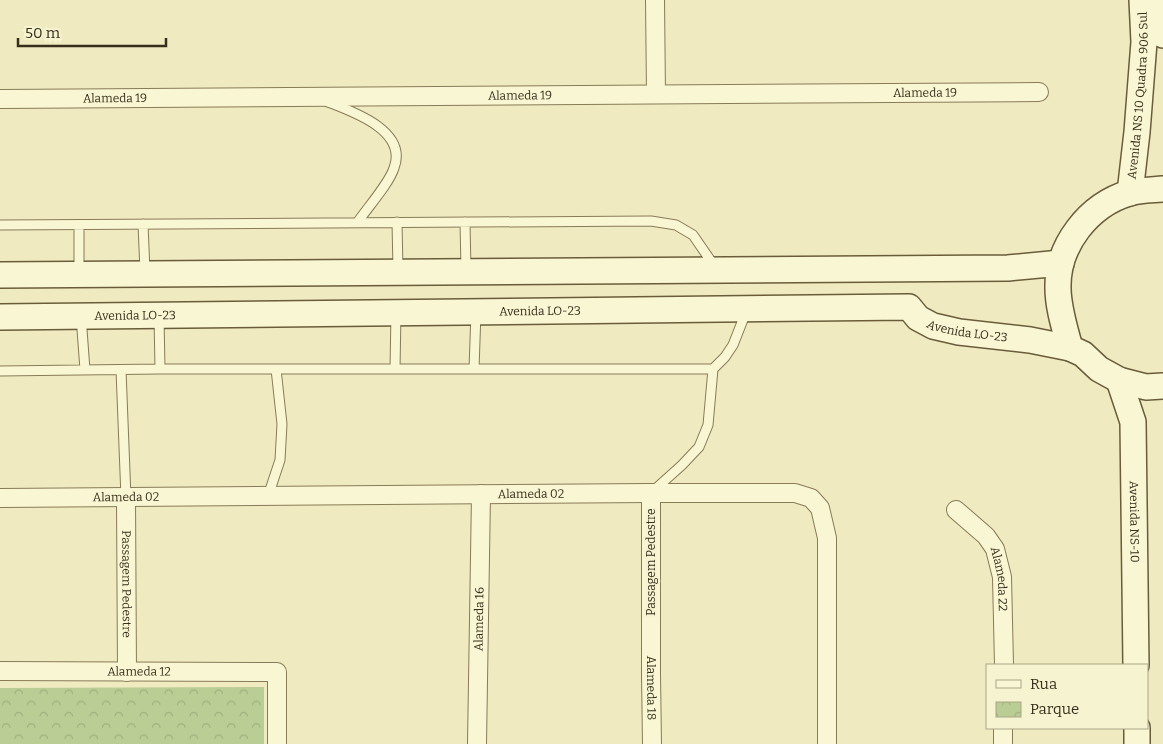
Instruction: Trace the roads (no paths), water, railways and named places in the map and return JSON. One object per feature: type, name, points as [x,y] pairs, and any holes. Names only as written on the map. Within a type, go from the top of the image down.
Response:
[{"type":"street","points":[[655,0],[656,94]]},
{"type":"street","name":"Avenida NS 10 Quadra 906 Sul","points":[[1130,193],[1144,42],[1142,0]]},
{"type":"street","points":[[1162,0],[1163,35]]},
{"type":"street","name":"Alameda 19","points":[[0,99],[1039,92]]},
{"type":"street","points":[[1163,189],[1130,193],[1106,203],[1086,219],[1071,239],[1061,263],[1058,288],[1061,312],[1070,348],[1083,354],[1100,369],[1119,380],[1146,387],[1163,386]]},
{"type":"street","points":[[0,275],[1008,268],[1061,263]]},
{"type":"street","name":"Avenida LO-23","points":[[0,317],[909,307],[918,318],[933,326],[959,332],[1030,340],[1070,348]]},
{"type":"street","name":"Avenida NS-10","points":[[1119,380],[1133,422],[1136,664]]},
{"type":"street","name":"Passagem Pedestre","points":[[651,493],[651,632]]},
{"type":"street","name":"Alameda 02","points":[[0,498],[795,493],[811,498],[820,508],[826,538],[827,744]]},
{"type":"street","name":"Alameda 16","points":[[477,744],[481,494]]},
{"type":"street","name":"Passagem Pedestre","points":[[126,498],[127,672]]},
{"type":"street","name":"Alameda 22","points":[[956,510],[986,536],[995,549],[1002,577],[1004,664]]},
{"type":"street","name":"Alameda 18","points":[[651,632],[652,744]]},
{"type":"street","name":"Alameda 12","points":[[0,671],[276,672],[277,744]]},
{"type":"street","points":[[1003,744],[1004,729]]},
{"type":"street","points":[[1137,729],[1137,744]]},
{"type":"lane","points":[[316,96],[360,115],[377,125],[393,141],[397,157],[394,170],[357,223]]},
{"type":"lane","points":[[0,225],[651,221],[676,225],[694,235],[717,270]]},
{"type":"lane","points":[[397,222],[398,272]]},
{"type":"lane","points":[[465,222],[466,272]]},
{"type":"lane","points":[[144,224],[145,274]]},
{"type":"lane","points":[[79,225],[79,274]]},
{"type":"lane","points":[[651,493],[699,447],[708,425],[713,369],[725,357],[733,345],[747,309]]},
{"type":"lane","points":[[474,369],[476,312]]},
{"type":"lane","points":[[395,369],[396,313]]},
{"type":"lane","points":[[81,316],[85,370]]},
{"type":"lane","points":[[159,316],[160,370]]},
{"type":"lane","points":[[0,372],[85,370],[713,369]]},
{"type":"lane","points":[[121,370],[126,498]]},
{"type":"lane","points":[[268,496],[280,460],[282,424],[276,370]]}]
